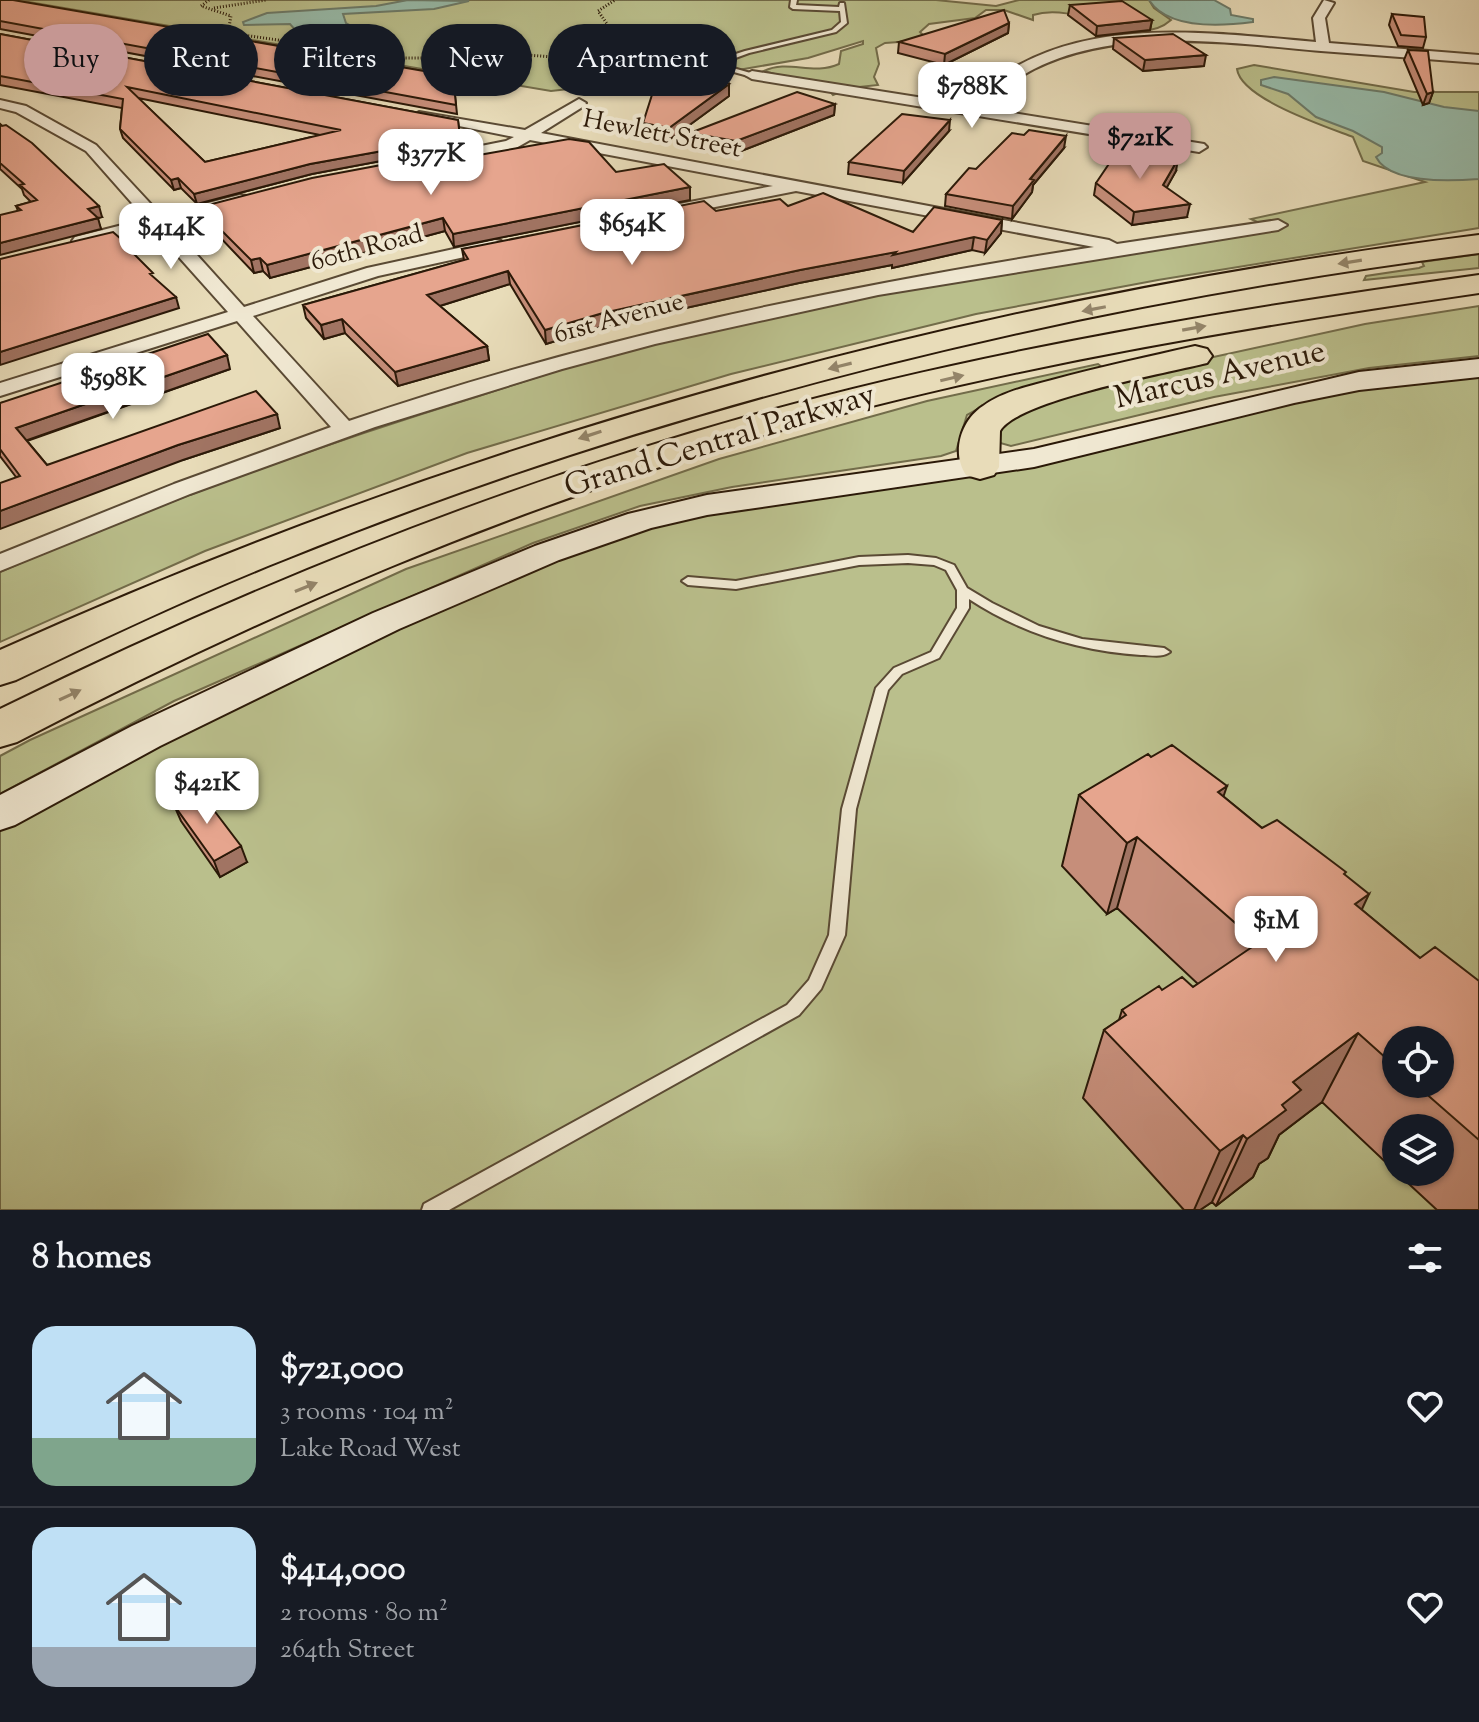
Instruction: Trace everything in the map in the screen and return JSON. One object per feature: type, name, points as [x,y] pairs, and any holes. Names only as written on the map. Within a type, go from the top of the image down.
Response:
[{"type":"highway","name":"Grand Central Parkway","points":[[0,669],[248,560],[386,505],[597,432],[755,387],[1044,319],[1177,292],[1479,244]]},
{"type":"highway","name":"Grand Central Parkway","points":[[0,730],[249,610],[439,532],[615,469],[765,423],[1075,351],[1355,301],[1479,284]]},
{"type":"highway","points":[[980,467],[977,440],[988,418],[1051,392],[1261,339],[1479,297]]},
{"type":"main road","name":"Marcus Avenue","points":[[0,814],[160,729],[329,647],[488,577],[599,534],[707,505],[980,467],[1081,447],[1359,381],[1479,368]]},
{"type":"street","points":[[1323,47],[1319,18],[1322,8],[1328,3]]},
{"type":"street","points":[[978,111],[995,90],[1018,72],[1053,57],[1097,46],[1144,41],[1204,39],[1479,59]]},
{"type":"street","points":[[752,75],[1199,147]]},
{"type":"street","points":[[404,165],[511,145],[579,103]]},
{"type":"street","points":[[0,104],[21,109],[91,148],[344,429]]},
{"type":"street","name":"Hewlett Street","points":[[414,113],[1127,248]]},
{"type":"street","points":[[653,215],[804,186]]},
{"type":"street","points":[[59,247],[252,197]]},
{"type":"street","name":"61st Avenue","points":[[0,563],[209,478],[344,429],[496,381],[747,316],[896,286],[1278,225]]},
{"type":"street","name":"60th Road","points":[[0,390],[373,272],[514,242]]},
{"type":"lane","points":[[737,55],[834,31],[844,23],[842,6],[793,7],[794,0]]},
{"type":"lane","points":[[737,71],[752,75]]},
{"type":"lane","points":[[688,581],[736,585],[859,561],[908,559],[936,562],[950,568],[963,590],[993,611],[1034,632],[1108,649],[1164,652]]},
{"type":"lane","points":[[431,1210],[793,1010],[815,984],[837,935],[849,809],[882,688],[898,671],[935,655],[963,608],[963,590]]},
{"type":"path","points":[[209,0],[201,4],[231,16],[229,27],[236,34],[393,57],[440,59],[509,53],[548,56]]},
{"type":"path","points":[[209,9],[266,0]]},
{"type":"path","points":[[607,24],[598,11],[615,0]]},
{"type":"green space","points":[[17,0],[936,0],[996,6],[1019,0],[1149,0],[1154,8],[1171,20],[1157,28],[1141,31],[1070,14],[1051,12],[1033,15],[1033,20],[1004,10],[986,10],[975,18],[929,24],[920,32],[928,40],[885,43],[876,48],[879,64],[874,77],[878,85],[850,88],[833,95],[828,89],[764,71],[839,64],[841,51],[863,44],[863,41],[808,58],[737,70],[737,24],[548,24],[548,90],[532,88],[532,24],[421,24],[421,69],[405,66],[405,24],[274,24],[274,44],[258,41],[258,24],[158,24]]},
{"type":"green space","points":[[1254,65],[1414,92],[1479,92],[1479,228],[1158,280],[976,314],[731,374],[467,453],[205,551],[0,642],[0,572],[177,500],[418,415],[584,363],[699,333],[943,283],[1270,228],[1251,219],[1425,182],[1363,161],[1353,137],[1306,119],[1253,91],[1242,80],[1237,69]]},
{"type":"green space","points":[[1479,254],[1479,268],[1364,280],[1366,276],[1419,268],[1424,266],[1422,262]]},
{"type":"green space","points":[[1479,306],[1479,356],[1369,368],[1214,397],[1011,446],[993,441],[1008,415],[1163,368],[1365,324]]},
{"type":"green space","points":[[1098,364],[1106,370],[996,399],[967,415],[956,451],[941,456],[732,487],[640,506],[533,543],[174,701],[0,794],[0,756],[406,569],[719,459],[927,401]]},
{"type":"green space","points":[[1479,368],[1479,1210],[0,1210],[0,814],[599,534],[980,467],[1208,414]]},
{"type":"shaded area","points":[[408,0],[469,1],[434,9],[343,14],[348,24],[258,25],[243,22],[267,13],[376,6]]},
{"type":"shaded area","points":[[1149,0],[1214,0],[1230,9],[1231,15],[1253,19],[1253,22],[1212,25],[1182,21],[1158,10]]},
{"type":"shaded area","points":[[1274,77],[1384,92],[1444,107],[1479,111],[1479,179],[1423,179],[1394,173],[1376,157],[1382,153],[1382,147],[1353,131],[1316,117],[1288,94],[1261,85],[1261,80]]},
{"type":"building","points":[[0,0],[13,0],[152,24],[144,24],[144,48],[128,45],[128,24],[24,25],[0,21]]},
{"type":"building","points":[[1122,1],[1152,20],[1097,26],[1070,5]]},
{"type":"building","points":[[1004,10],[1009,23],[945,54],[899,42]]},
{"type":"building","points":[[1392,14],[1424,17],[1426,37],[1401,35]]},
{"type":"building","points":[[0,34],[24,39],[24,80],[0,76]]},
{"type":"building","points":[[1173,34],[1206,55],[1145,60],[1114,38]]},
{"type":"building","points":[[258,42],[274,45],[274,71],[258,69]]},
{"type":"building","points":[[1408,50],[1428,51],[1433,92],[1427,94]]},
{"type":"building","points":[[128,58],[144,61],[144,90],[128,87]]},
{"type":"building","points":[[405,68],[421,70],[421,96],[455,96],[456,105],[405,96]]},
{"type":"building","points":[[258,82],[274,85],[274,96],[330,96],[458,120],[460,137],[310,164],[194,194],[178,178],[171,180],[120,129],[123,99],[107,96],[128,96],[128,88],[205,162],[341,130],[172,96],[258,96]]},
{"type":"building","points":[[797,92],[835,104],[736,141],[690,133]]},
{"type":"building","points":[[652,96],[713,96],[669,128],[643,123]]},
{"type":"building","points":[[902,114],[950,120],[904,171],[849,162]]},
{"type":"building","points":[[0,124],[32,143],[99,206],[88,209],[98,218],[0,243],[0,215],[21,210],[16,206],[37,200],[0,163]]},
{"type":"building","points":[[1029,130],[1066,136],[1030,179],[1034,180],[1013,206],[946,194],[969,168],[976,169],[1012,133],[1024,135]]},
{"type":"building","points":[[569,139],[589,142],[616,172],[664,164],[690,187],[453,234],[443,218],[267,265],[260,258],[251,260],[211,220],[220,217],[208,205],[312,178],[461,150],[462,158]]},
{"type":"building","points":[[1119,149],[1178,159],[1163,185],[1190,204],[1134,212],[1096,183]]},
{"type":"building","points":[[823,193],[913,232],[934,207],[1002,220],[987,240],[974,237],[893,255],[896,252],[800,270],[603,313],[545,330],[508,271],[427,295],[487,346],[395,372],[342,319],[321,325],[303,305],[468,259],[462,249],[704,201],[716,211],[780,199],[788,206]]},
{"type":"building","points":[[113,232],[137,253],[134,254],[153,273],[150,274],[176,297],[0,352],[0,259]]},
{"type":"building","points":[[208,334],[227,355],[16,428],[47,465],[256,391],[277,414],[178,445],[0,511],[0,483],[20,476],[0,449],[0,403]]},
{"type":"building","points":[[1172,745],[1227,786],[1218,792],[1262,828],[1277,820],[1346,872],[1344,874],[1369,894],[1355,904],[1420,958],[1435,947],[1479,981],[1479,1140],[1454,1118],[1454,1114],[1449,1114],[1431,1098],[1454,1098],[1454,1026],[1382,1026],[1382,1054],[1358,1033],[1293,1082],[1301,1090],[1282,1105],[1286,1110],[1247,1139],[1243,1135],[1220,1151],[1104,1030],[1126,1015],[1122,1010],[1159,986],[1162,990],[1182,977],[1193,987],[1258,943],[1137,837],[1127,843],[1079,795],[1148,754],[1151,757]]},
{"type":"building","points":[[200,792],[241,846],[214,861],[174,805]]}]
